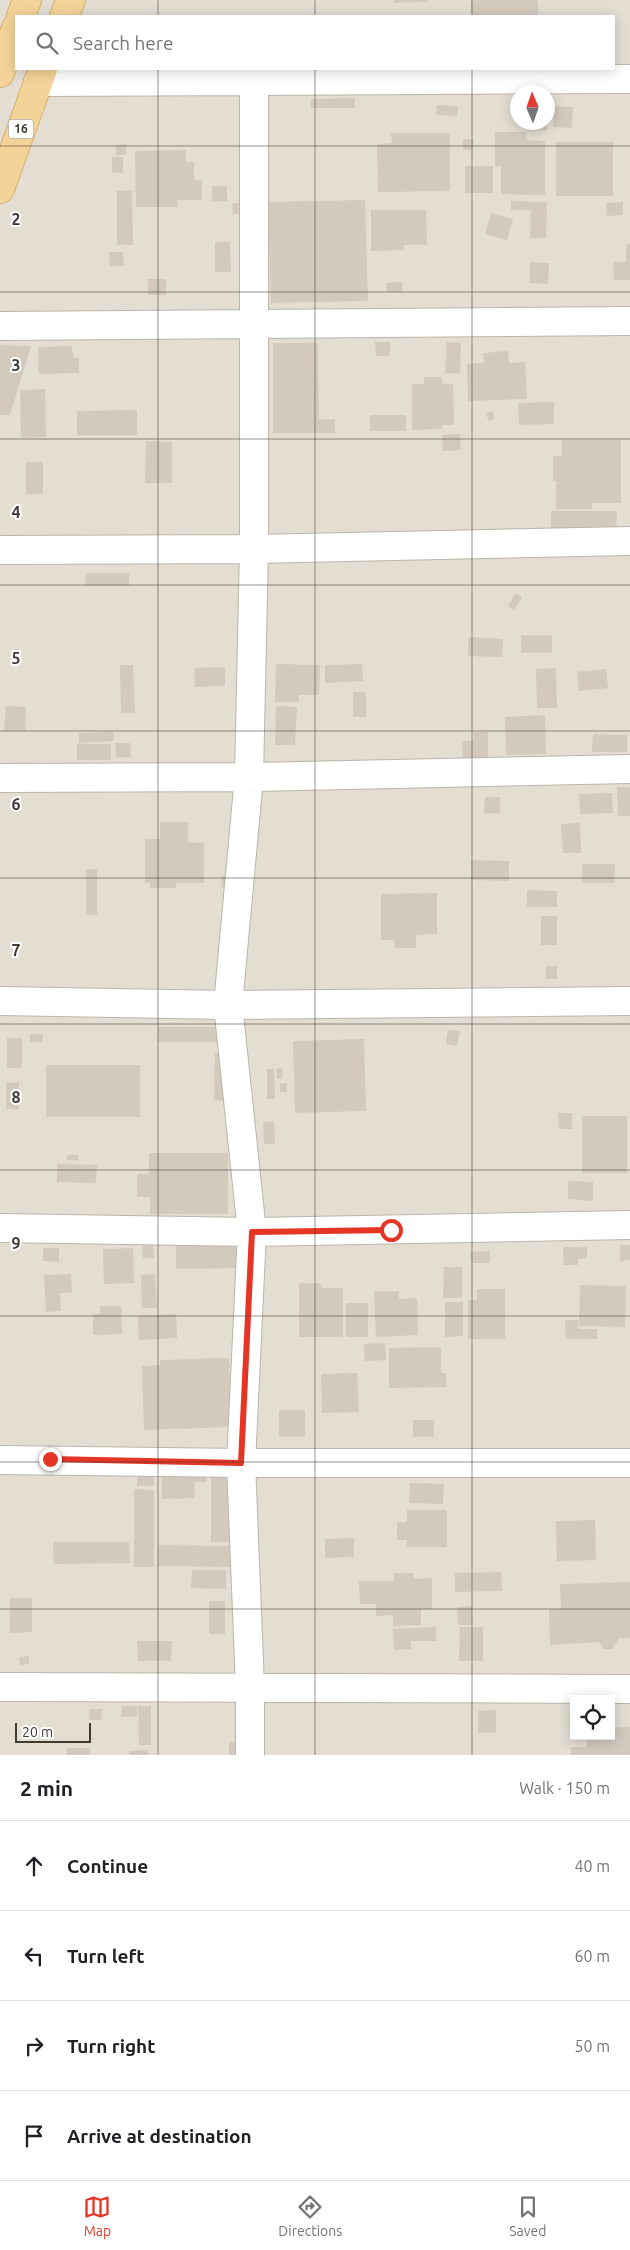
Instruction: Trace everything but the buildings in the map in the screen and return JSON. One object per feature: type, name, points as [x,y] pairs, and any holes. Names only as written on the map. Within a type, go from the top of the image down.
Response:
[{"type":"main road","points":[[21,15],[27,0]]},
{"type":"main road","points":[[64,15],[71,0]]},
{"type":"main road","points":[[0,73],[15,31]]},
{"type":"main road","name":"16","points":[[0,189],[40,75]]},
{"type":"street","points":[[40,75],[254,83],[630,79]]},
{"type":"street","points":[[250,1755],[250,1687],[241,1463],[252,1232],[228,1005],[249,777],[254,549],[254,83]]},
{"type":"street","points":[[0,326],[630,321]]},
{"type":"street","points":[[0,550],[254,549],[630,541]]},
{"type":"street","points":[[0,778],[249,777],[630,769]]},
{"type":"street","points":[[0,1001],[228,1005],[630,1001]]},
{"type":"street","points":[[0,1228],[252,1232],[630,1225]]},
{"type":"street","points":[[0,1460],[241,1463],[630,1463]]},
{"type":"street","points":[[0,1687],[630,1690]]},
{"type":"shaded area","points":[[0,0],[630,0],[630,1755],[0,1755]]},
{"type":"route","points":[[50,1459],[241,1463],[252,1232],[391,1230]]}]
